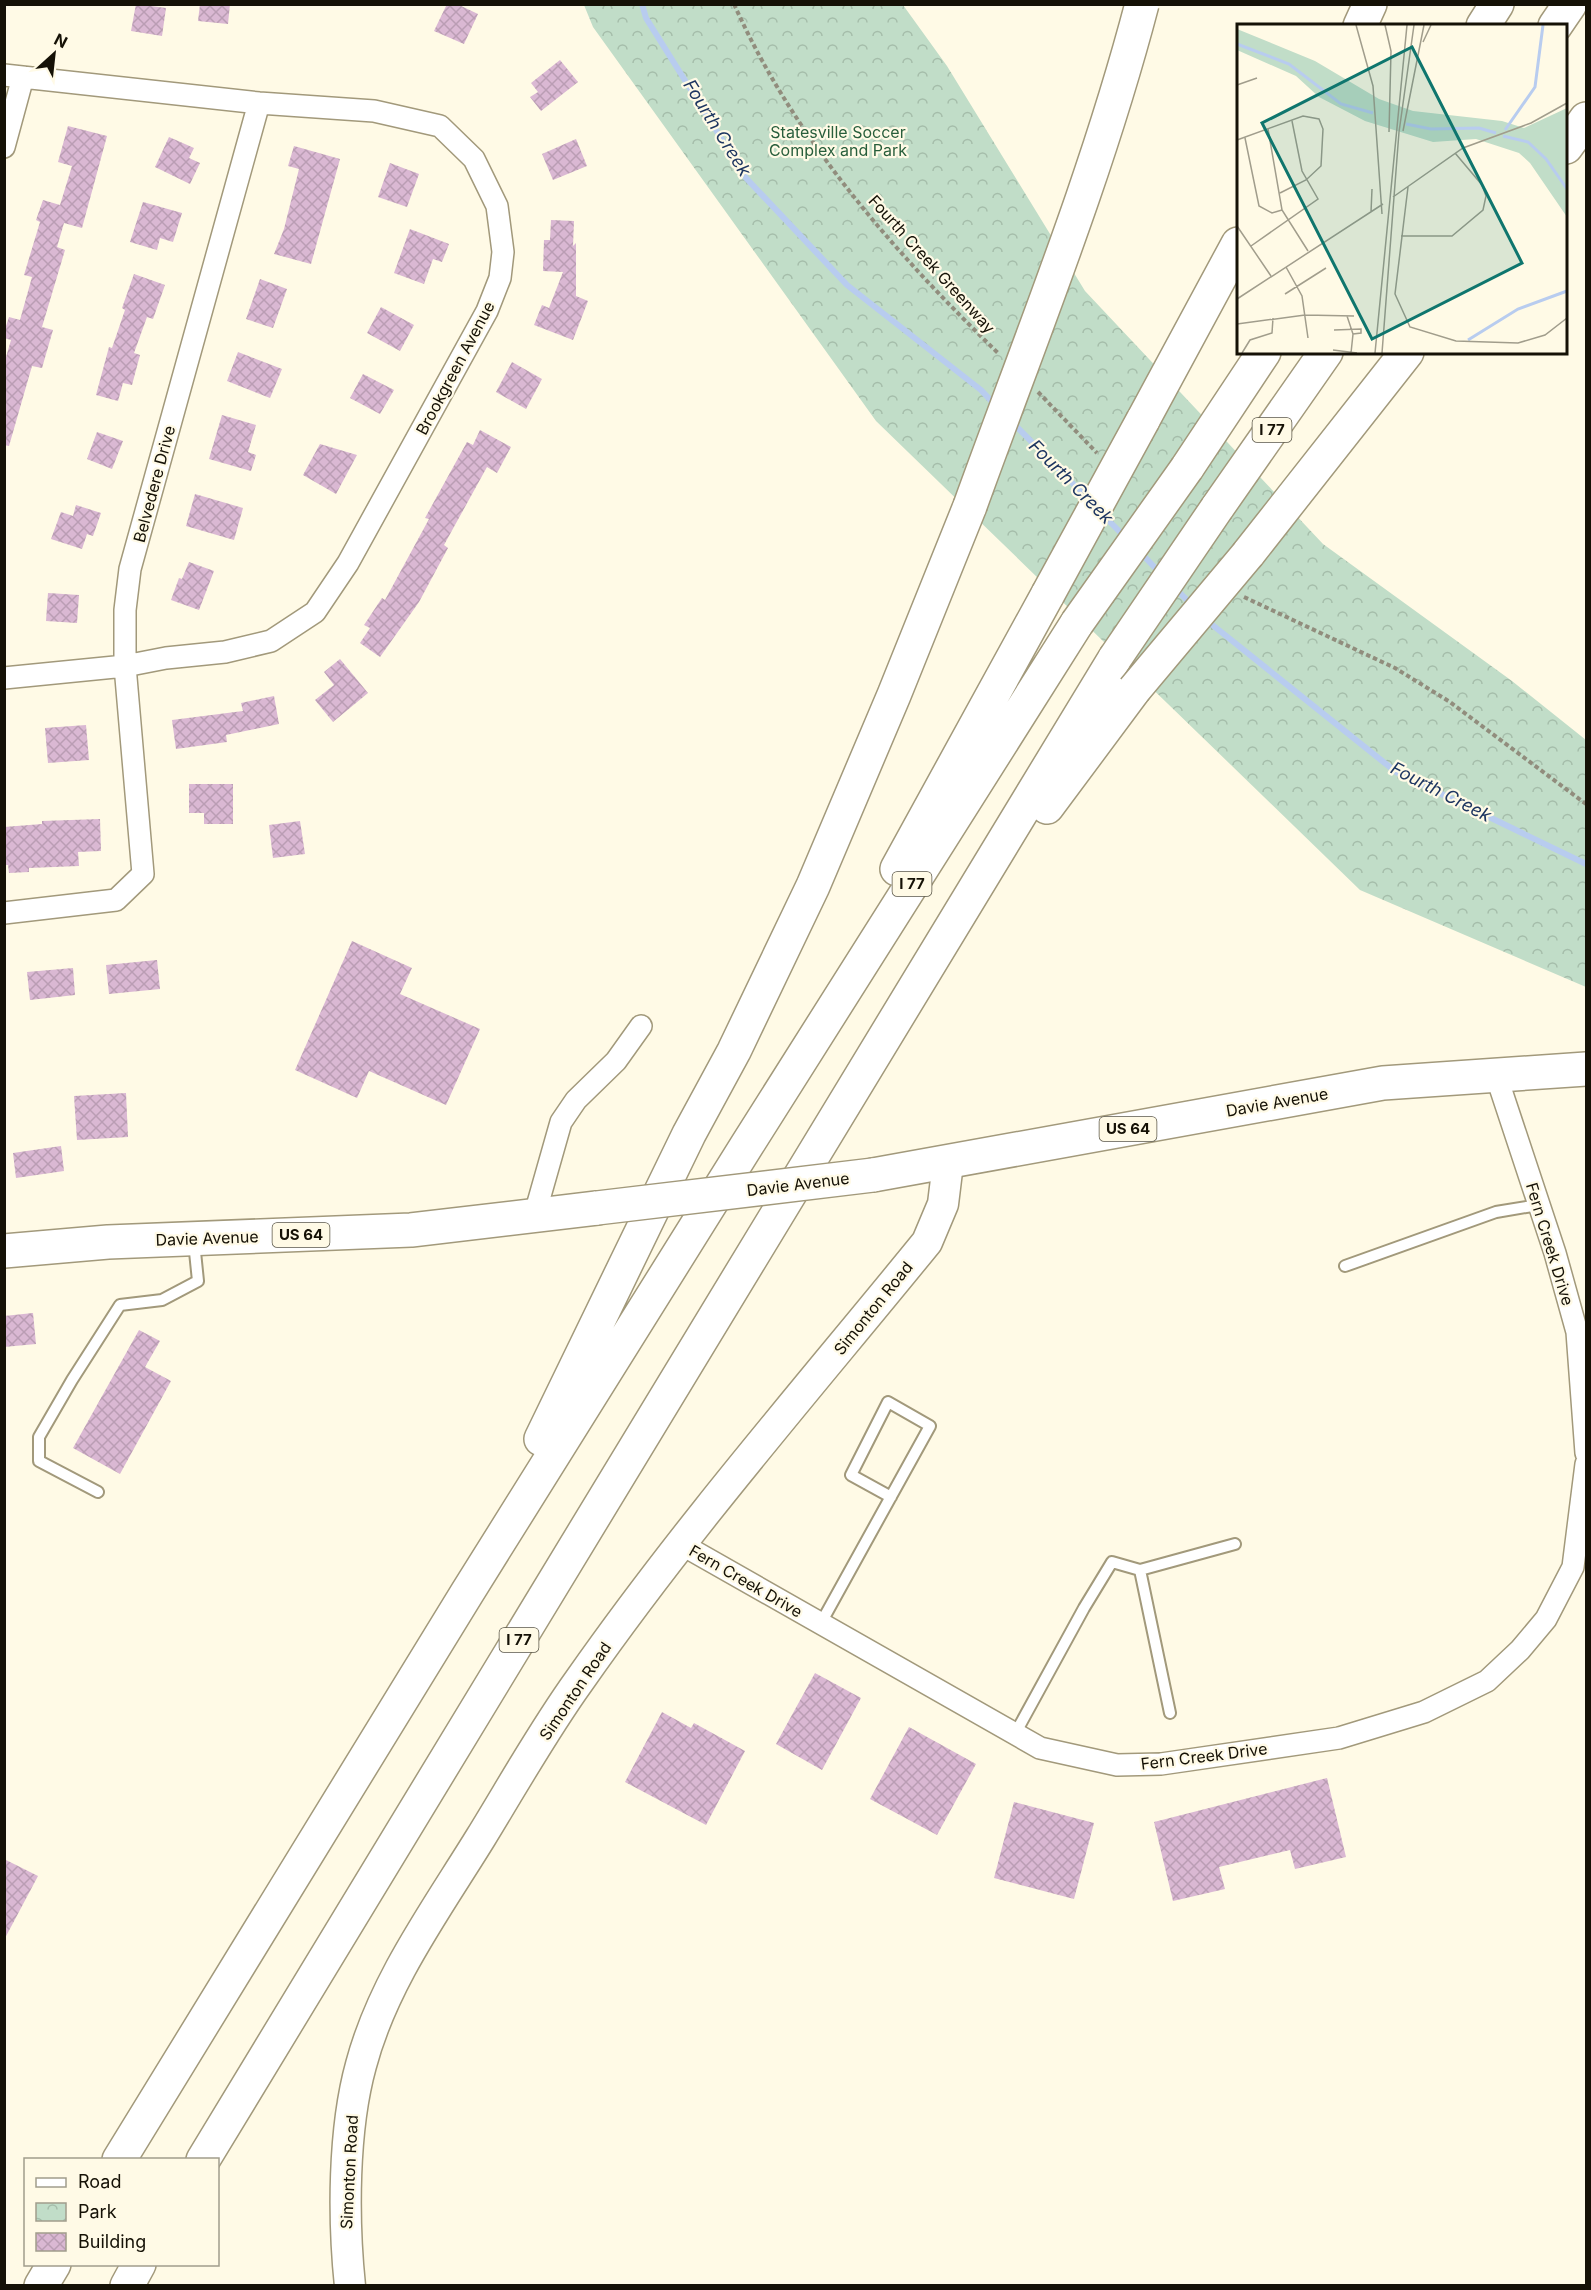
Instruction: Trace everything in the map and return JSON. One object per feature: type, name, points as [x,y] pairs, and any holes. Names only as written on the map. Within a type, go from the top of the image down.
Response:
[{"type":"main road","points":[[467,1593],[684,1144],[734,1051],[813,886],[970,506],[1094,166],[1123,79],[1142,4]]},
{"type":"main road","points":[[1361,24],[1370,4]]},
{"type":"main road","points":[[1484,24],[1497,4]]},
{"type":"main road","points":[[1556,24],[1570,4]]},
{"type":"main road","points":[[1567,146],[1587,118]]},
{"type":"main road","points":[[1567,153],[1587,130]]},
{"type":"main road","points":[[747,1144],[1237,248]]},
{"type":"main road","name":"I 77","points":[[120,2158],[467,1593],[747,1144],[1077,623],[1187,468],[1263,354]]},
{"type":"main road","name":"I 77","points":[[204,2158],[1115,658],[1325,354]]},
{"type":"main road","points":[[931,962],[1134,690],[1248,554],[1405,354]]},
{"type":"main road","name":"Davie Avenue","points":[[4,1251],[108,1242],[411,1230],[534,1217],[873,1175],[1383,1083],[1587,1069]]},
{"type":"main road","points":[[41,2286],[53,2266]]},
{"type":"main road","points":[[127,2286],[138,2266]]},
{"type":"street","name":"Brookgreen Avenue","points":[[4,678],[125,666],[166,658],[225,652],[271,641],[315,612],[348,562],[487,311],[500,278],[503,252],[497,206],[474,159],[440,126],[374,111],[259,103],[14,76]]},
{"type":"street","points":[[4,147],[14,76]]},
{"type":"street","name":"Belvedere Drive","points":[[4,913],[116,900],[143,874],[125,666],[125,610],[130,569],[259,103]]},
{"type":"street","points":[[534,1217],[561,1122],[576,1100],[616,1061],[641,1026]]},
{"type":"street","name":"Fern Creek Drive","points":[[1496,1075],[1555,1253],[1577,1332],[1587,1453]]},
{"type":"street","name":"Simonton Road","points":[[350,2286],[345,2244],[349,2127],[361,2066],[381,2007],[410,1952],[577,1683],[681,1544],[927,1242],[943,1204],[948,1163]]},
{"type":"street","name":"Fern Creek Drive","points":[[681,1544],[1040,1748],[1117,1765],[1161,1764],[1339,1738],[1424,1712],[1487,1681],[1520,1650],[1546,1619],[1573,1567],[1587,1464]]},
{"type":"lane","points":[[1345,1266],[1496,1212],[1538,1204]]},
{"type":"lane","points":[[98,1492],[39,1461],[39,1437],[120,1305],[162,1300],[198,1281],[194,1239]]},
{"type":"lane","points":[[821,1623],[891,1497],[930,1425],[888,1402],[851,1474],[891,1497]]},
{"type":"lane","points":[[1015,1734],[1112,1562],[1140,1570],[1235,1544]]},
{"type":"lane","points":[[1140,1570],[1170,1713]]},
{"type":"path","name":"Fourth Creek Greenway","points":[[734,4],[744,27],[804,131],[880,230],[1003,358]]},
{"type":"path","points":[[1036,390],[1101,457]]},
{"type":"path","points":[[1238,592],[1278,614],[1395,668],[1449,702],[1587,804]]},
{"type":"green space","name":"Statesville Soccer Complex and Park","points":[[584,5],[903,5],[947,66],[1085,291],[1323,544],[1512,681],[1586,740],[1586,987],[1360,890],[876,421],[593,27]]},
{"type":"building","points":[[136,4],[166,8],[162,36],[131,31]]},
{"type":"building","points":[[200,4],[230,4],[228,24],[198,21]]},
{"type":"building","points":[[447,4],[457,4],[478,14],[464,44],[434,31]]},
{"type":"building","points":[[560,60],[578,82],[541,111],[530,97],[538,92],[531,83]]},
{"type":"building","points":[[68,126],[107,136],[82,228],[64,223],[57,247],[65,250],[42,327],[53,330],[42,368],[32,366],[9,446],[4,445],[4,364],[11,340],[4,338],[4,332],[9,317],[20,320],[32,277],[24,275],[40,222],[36,220],[43,200],[60,205],[72,166],[58,162]]},
{"type":"building","points":[[169,137],[194,148],[189,158],[200,163],[190,184],[155,167]]},
{"type":"building","points":[[576,139],[587,166],[553,180],[542,154]]},
{"type":"building","points":[[294,146],[340,159],[311,264],[274,254],[284,229],[299,169],[288,166]]},
{"type":"building","points":[[390,163],[419,174],[407,207],[378,197]]},
{"type":"building","points":[[143,202],[182,213],[173,242],[160,238],[157,250],[130,242]]},
{"type":"building","points":[[551,220],[574,221],[576,296],[588,301],[573,340],[534,325],[542,305],[549,308],[563,272],[543,271],[544,240],[550,240]]},
{"type":"building","points":[[410,229],[449,244],[442,262],[433,259],[424,284],[394,273]]},
{"type":"building","points":[[134,274],[165,285],[153,319],[147,317],[134,353],[140,355],[132,385],[123,383],[118,401],[96,395],[109,347],[112,348],[125,310],[122,308]]},
{"type":"building","points":[[260,279],[287,289],[273,328],[246,319]]},
{"type":"building","points":[[381,307],[414,325],[400,351],[367,333]]},
{"type":"building","points":[[238,352],[282,369],[270,398],[227,381]]},
{"type":"building","points":[[512,362],[542,379],[526,409],[496,392]]},
{"type":"building","points":[[363,374],[394,390],[380,414],[350,398]]},
{"type":"building","points":[[222,415],[256,425],[248,452],[256,455],[251,471],[209,459]]},
{"type":"building","points":[[480,430],[511,447],[497,473],[487,467],[444,545],[448,548],[419,602],[380,657],[360,643],[370,628],[364,625],[382,598],[385,600],[429,519],[425,518],[467,442],[473,445]]},
{"type":"building","points":[[97,432],[123,441],[112,469],[87,459]]},
{"type":"building","points":[[320,444],[357,455],[336,494],[303,475]]},
{"type":"building","points":[[195,494],[243,508],[234,540],[186,526]]},
{"type":"building","points":[[76,505],[101,513],[93,536],[87,534],[82,549],[51,539],[61,512],[73,516]]},
{"type":"building","points":[[189,562],[214,571],[199,610],[171,600],[179,578],[182,579]]},
{"type":"building","points":[[48,593],[79,595],[77,623],[46,621]]},
{"type":"building","points":[[340,659],[368,693],[333,722],[315,700],[334,685],[324,672]]},
{"type":"building","points":[[274,696],[279,724],[226,735],[227,742],[176,749],[172,720],[243,711],[241,703]]},
{"type":"building","points":[[86,725],[89,760],[48,763],[45,728]]},
{"type":"building","points":[[189,784],[233,784],[233,824],[204,824],[204,813],[189,813]]},
{"type":"building","points":[[100,819],[101,851],[78,852],[79,866],[29,868],[29,872],[9,873],[8,865],[4,865],[4,827],[42,824],[42,821]]},
{"type":"building","points":[[300,821],[305,854],[273,858],[269,825]]},
{"type":"building","points":[[352,941],[412,968],[400,994],[480,1029],[446,1105],[369,1071],[357,1098],[295,1070]]},
{"type":"building","points":[[157,960],[160,989],[109,994],[106,965]]},
{"type":"building","points":[[73,968],[75,995],[30,1000],[27,972]]},
{"type":"building","points":[[126,1093],[128,1137],[77,1140],[74,1096]]},
{"type":"building","points":[[61,1146],[64,1171],[16,1178],[13,1153]]},
{"type":"building","points":[[33,1313],[36,1344],[4,1347],[4,1316]]},
{"type":"building","points":[[139,1330],[160,1341],[145,1367],[171,1381],[120,1474],[73,1448]]},
{"type":"building","points":[[815,1673],[861,1698],[822,1770],[776,1744]]},
{"type":"building","points":[[662,1712],[691,1728],[694,1723],[745,1751],[706,1825],[625,1782]]},
{"type":"building","points":[[909,1727],[976,1764],[937,1835],[870,1799]]},
{"type":"building","points":[[1327,1778],[1346,1857],[1295,1869],[1290,1850],[1219,1867],[1225,1889],[1173,1901],[1154,1822]]},
{"type":"building","points":[[1014,1802],[1094,1823],[1074,1899],[994,1878]]},
{"type":"building","points":[[4,1859],[38,1876],[4,1940]]},
{"type":"waterway","name":"Fourth Creek","points":[[642,4],[646,18],[746,178],[847,285],[981,390],[996,406]]},
{"type":"waterway","name":"Fourth Creek","points":[[1012,422],[1089,500]]},
{"type":"waterway","name":"Fourth Creek","points":[[1102,514],[1125,537]]},
{"type":"waterway","name":"Fourth Creek","points":[[1140,552],[1160,573]]},
{"type":"waterway","name":"Fourth Creek","points":[[1174,587],[1192,605]]},
{"type":"waterway","name":"Fourth Creek","points":[[1205,619],[1396,772],[1586,864]]}]
